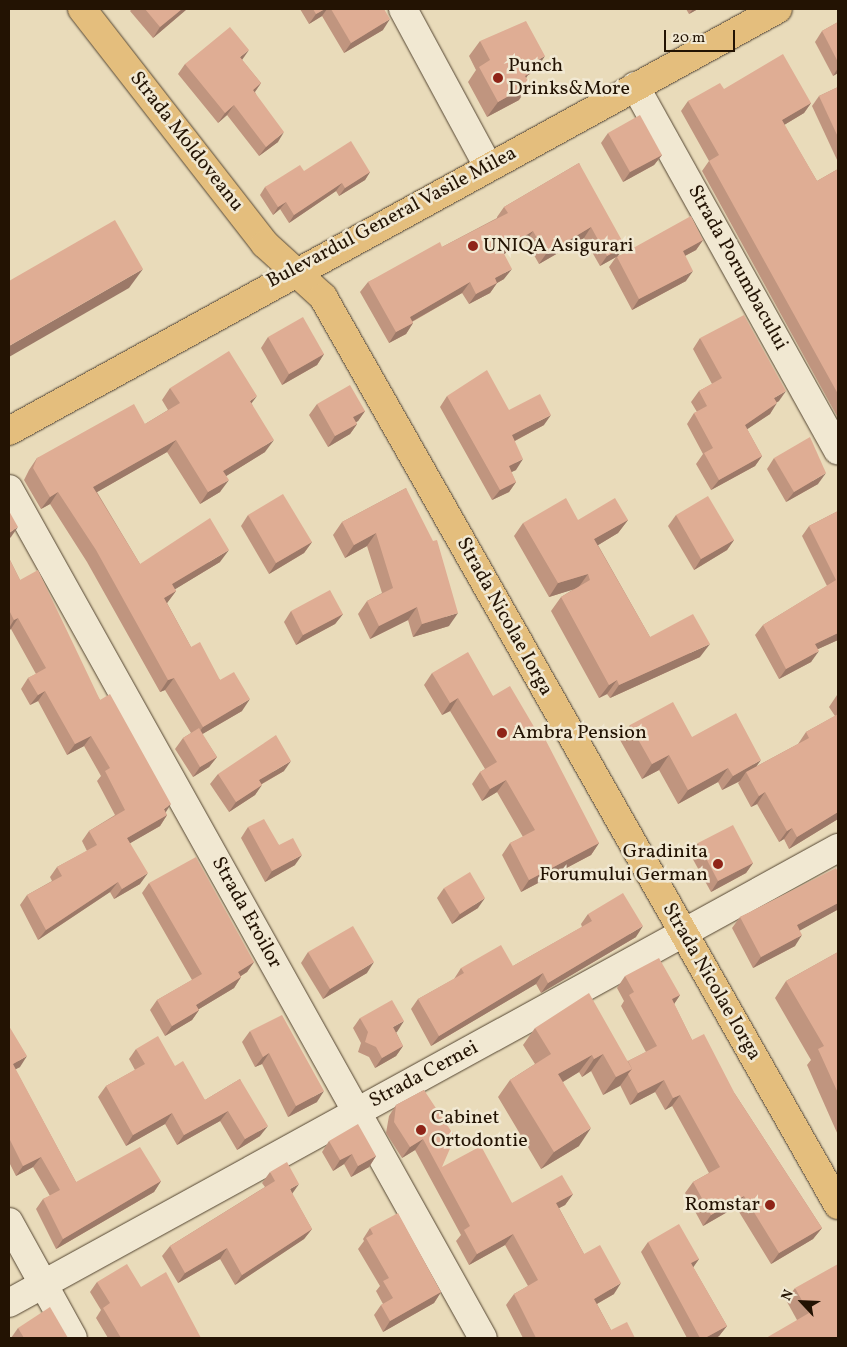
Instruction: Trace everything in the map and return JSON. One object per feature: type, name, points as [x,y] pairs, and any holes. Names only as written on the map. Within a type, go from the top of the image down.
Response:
[{"type":"main road","name":"Strada Moldoveanu","points":[[82,9],[265,244],[293,271]]},
{"type":"main road","name":"Bulevardul General Vasile Milea","points":[[9,431],[293,271],[635,86],[760,13]]},
{"type":"main road","name":"Strada Nicolae Iorga","points":[[293,271],[323,297],[838,1205]]},
{"type":"street","points":[[403,9],[488,166]]},
{"type":"street","name":"Strada Porumbacului","points":[[635,86],[838,450]]},
{"type":"street","name":"Strada Eroilor","points":[[9,489],[483,1338]]},
{"type":"street","name":"Strada Cernei","points":[[9,1303],[42,1283],[357,1111],[684,935],[838,848]]},
{"type":"street","points":[[9,1222],[73,1338]]},
{"type":"building","points":[[145,9],[182,9],[160,27]]},
{"type":"building","points":[[313,9],[325,9],[316,14]]},
{"type":"building","points":[[331,9],[384,9],[390,19],[351,43]]},
{"type":"building","name":"Punch Drinks&More","points":[[526,21],[545,56],[527,66],[530,73],[525,76],[530,84],[498,102],[479,67],[490,60],[480,41]]},
{"type":"building","points":[[838,22],[838,62],[822,31]]},
{"type":"building","points":[[230,27],[249,50],[240,57],[261,83],[253,90],[284,132],[266,147],[234,105],[225,113],[185,64]]},
{"type":"building","points":[[783,54],[811,103],[782,120],[817,181],[838,169],[838,394],[709,161],[719,155],[688,101],[720,83],[724,89]]},
{"type":"building","points":[[838,87],[838,137],[819,96]]},
{"type":"building","points":[[640,115],[662,155],[630,172],[608,133]]},
{"type":"building","points":[[351,141],[370,172],[345,188],[342,183],[294,215],[286,202],[278,207],[265,187],[300,165],[304,171]]},
{"type":"building","points":[[579,163],[625,246],[607,256],[591,227],[546,254],[533,231],[502,250],[512,269],[495,278],[497,283],[476,294],[470,282],[410,317],[413,323],[396,332],[368,282],[440,242],[442,247],[508,213],[504,207]]},
{"type":"building","points":[[691,216],[703,240],[683,251],[693,271],[639,299],[617,257]]},
{"type":"building","points":[[115,220],[143,269],[9,346],[9,281]]},
{"type":"building","points":[[744,315],[786,391],[774,398],[777,403],[745,425],[762,456],[719,480],[704,453],[713,448],[694,413],[707,406],[699,391],[722,378],[700,338]]},
{"type":"building","points":[[303,317],[324,354],[289,374],[268,337]]},
{"type":"building","points":[[229,351],[257,396],[250,401],[274,440],[223,471],[229,480],[208,492],[176,440],[93,487],[140,564],[210,518],[229,550],[172,584],[176,591],[164,598],[191,647],[200,642],[220,680],[234,672],[250,699],[203,727],[174,678],[168,680],[96,550],[58,492],[50,497],[33,468],[37,458],[134,404],[145,424],[180,403],[170,388]]},
{"type":"building","points":[[487,370],[509,410],[540,394],[551,415],[512,435],[523,459],[509,466],[516,482],[500,490],[447,396]]},
{"type":"building","points":[[350,385],[365,411],[353,417],[357,424],[335,436],[317,404]]},
{"type":"building","points":[[810,437],[826,473],[794,492],[774,458]]},
{"type":"building","points":[[406,488],[433,541],[437,540],[458,613],[422,624],[417,607],[379,626],[367,601],[393,588],[376,533],[354,545],[342,522]]},
{"type":"building","points":[[283,494],[312,542],[276,563],[248,515]]},
{"type":"building","points":[[708,496],[734,540],[701,559],[676,515]]},
{"type":"building","points":[[566,498],[578,520],[615,498],[628,520],[594,539],[650,637],[693,614],[710,644],[619,685],[617,680],[609,685],[561,597],[590,580],[588,574],[558,583],[523,523]]},
{"type":"building","points":[[9,511],[18,527],[9,533]]},
{"type":"building","points":[[838,511],[838,633],[815,644],[819,651],[786,669],[763,625],[836,580],[809,526]]},
{"type":"building","points":[[9,558],[20,580],[38,570],[100,700],[110,694],[171,804],[164,809],[167,815],[127,838],[148,873],[122,889],[118,882],[46,930],[27,895],[62,876],[57,867],[97,845],[89,831],[125,810],[105,771],[110,768],[91,736],[75,744],[45,691],[38,695],[28,678],[46,668],[18,618],[14,620],[9,610]]},
{"type":"building","points":[[330,590],[343,614],[303,635],[291,611]]},
{"type":"building","points":[[468,652],[493,696],[510,686],[540,737],[543,735],[599,843],[529,880],[510,843],[535,830],[506,780],[490,789],[480,772],[497,762],[458,698],[450,703],[432,673]]},
{"type":"building","points":[[673,702],[692,737],[736,713],[761,760],[733,776],[728,768],[688,790],[669,755],[652,764],[630,725]]},
{"type":"building","points":[[838,714],[838,812],[797,837],[792,828],[787,831],[765,792],[759,796],[746,772],[809,738],[806,732]]},
{"type":"building","points":[[199,728],[217,757],[200,767],[183,738]]},
{"type":"building","points":[[276,735],[291,761],[259,780],[262,785],[236,802],[218,774]]},
{"type":"building","points":[[264,819],[279,845],[293,838],[302,855],[272,871],[248,827]]},
{"type":"building","name":"Gradinita Forumului German","points":[[733,825],[753,863],[718,881],[698,843]]},
{"type":"building","points":[[196,857],[254,962],[238,972],[241,977],[196,1005],[199,1010],[172,1026],[157,1000],[202,974],[149,883]]},
{"type":"building","points":[[836,868],[838,872],[838,903],[797,925],[802,935],[761,957],[740,917]]},
{"type":"building","points":[[470,872],[485,898],[460,914],[444,888]]},
{"type":"building","points":[[623,893],[643,926],[548,983],[543,973],[439,1036],[418,999],[464,973],[461,968],[501,945],[513,966],[592,921],[588,914]]},
{"type":"building","points":[[353,926],[374,962],[330,989],[308,952]]},
{"type":"building","points":[[838,952],[838,1093],[818,1049],[824,1046],[786,981]]},
{"type":"building","points":[[659,958],[680,995],[672,999],[692,1040],[704,1034],[735,1094],[822,1228],[779,1253],[744,1196],[711,1215],[693,1182],[720,1167],[680,1095],[673,1098],[664,1080],[638,1093],[628,1074],[632,1069],[628,1061],[657,1046],[629,995],[634,992],[625,976]]},
{"type":"building","points":[[589,993],[632,1069],[616,1077],[603,1054],[594,1059],[592,1055],[558,1074],[591,1128],[554,1152],[510,1080],[551,1054],[535,1028]]},
{"type":"building","points":[[392,1000],[404,1021],[393,1027],[403,1046],[382,1058],[376,1047],[365,1042],[368,1032],[360,1018]]},
{"type":"building","points":[[282,1015],[324,1091],[296,1106],[269,1053],[263,1057],[250,1031]]},
{"type":"building","points":[[9,1026],[27,1056],[13,1064],[76,1182],[140,1147],[161,1181],[63,1239],[43,1199],[60,1190],[41,1157],[23,1166],[9,1138]]},
{"type":"building","points":[[158,1036],[175,1066],[183,1061],[205,1100],[240,1079],[268,1126],[245,1139],[228,1111],[184,1135],[172,1113],[133,1135],[106,1086],[145,1064],[136,1049]]},
{"type":"building","points":[[424,1090],[455,1137],[442,1167],[481,1146],[512,1203],[562,1175],[573,1194],[556,1203],[584,1254],[600,1245],[621,1283],[594,1299],[611,1330],[627,1322],[635,1338],[536,1338],[514,1294],[538,1280],[513,1234],[477,1254],[464,1230],[470,1226],[423,1139],[410,1147],[394,1122],[396,1105]]},
{"type":"building","points":[[358,1124],[376,1156],[358,1166],[352,1154],[340,1160],[329,1141]]},
{"type":"building","points":[[287,1162],[299,1184],[290,1189],[312,1229],[242,1275],[227,1248],[185,1273],[170,1246],[275,1181],[270,1172]]},
{"type":"building","points":[[398,1213],[441,1292],[390,1321],[381,1305],[393,1298],[383,1281],[389,1278],[366,1238],[373,1234],[370,1228]]},
{"type":"building","points":[[679,1224],[699,1259],[691,1263],[727,1326],[705,1338],[700,1338],[648,1242]]},
{"type":"building","points":[[127,1264],[141,1287],[166,1272],[201,1338],[121,1338],[103,1308],[110,1303],[97,1282]]},
{"type":"building","points":[[838,1264],[838,1338],[766,1338],[809,1313],[795,1288]]},
{"type":"building","points":[[50,1307],[68,1338],[24,1338],[18,1328]]},
{"type":"place","name":"Punch Drinks&More","points":[[498,78]]},
{"type":"place","name":"UNIQA Asigurari","points":[[473,246]]},
{"type":"place","name":"Ambra Pension","points":[[502,733]]},
{"type":"place","name":"Gradinita Forumului German","points":[[718,864]]},
{"type":"place","name":"Cabinet Ortodontie","points":[[421,1130]]},
{"type":"place","name":"Romstar","points":[[770,1205]]}]
